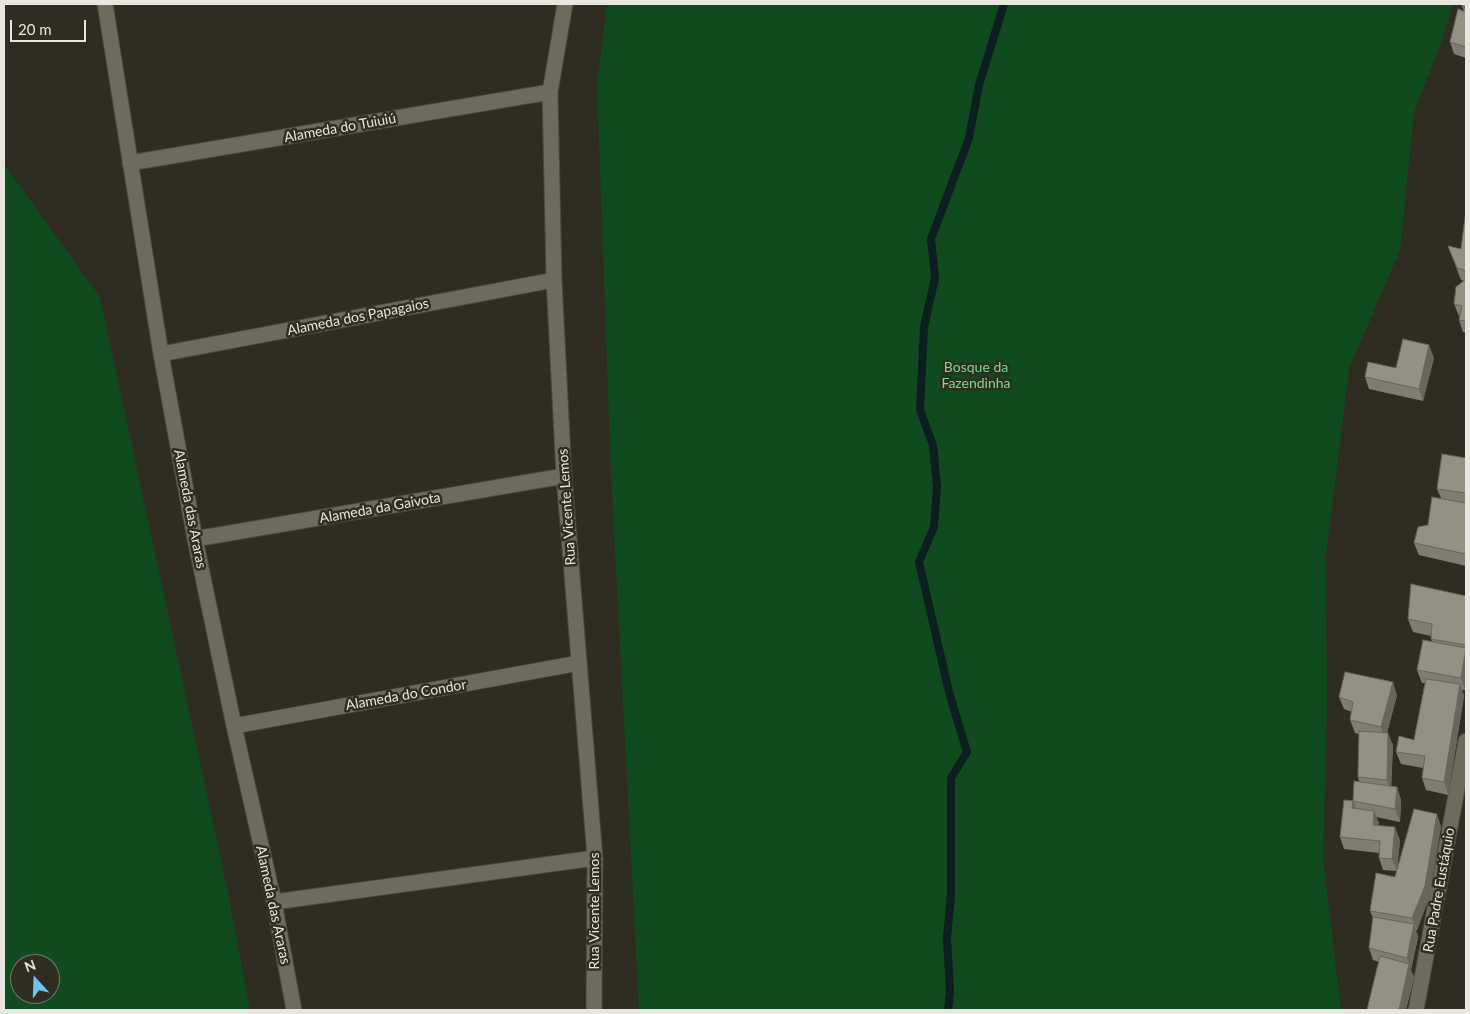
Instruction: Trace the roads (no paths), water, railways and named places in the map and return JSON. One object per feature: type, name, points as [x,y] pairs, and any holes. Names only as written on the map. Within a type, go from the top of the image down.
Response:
[{"type":"street","name":"Alameda das Araras","points":[[105,4],[161,354],[195,539],[234,726],[274,902],[294,1010]]},
{"type":"street","name":"Rua Vicente Lemos","points":[[565,4],[550,92],[554,280],[564,476],[595,858],[594,1010]]},
{"type":"street","name":"Alameda do Tuiuiú","points":[[130,163],[550,92]]},
{"type":"street","name":"Alameda dos Papagaios","points":[[161,354],[554,280]]},
{"type":"street","name":"Alameda da Gaivota","points":[[195,539],[564,476]]},
{"type":"street","name":"Alameda do Condor","points":[[234,726],[579,664]]},
{"type":"street","name":"Rua Padre Eustáquio","points":[[1416,1010],[1466,741]]},
{"type":"street","points":[[274,902],[595,858]]},
{"type":"waterway","points":[[948,1010],[950,992],[947,938],[951,894],[951,778],[967,752],[949,692],[919,562],[934,527],[937,487],[933,445],[920,410],[924,327],[935,278],[931,239],[969,138],[979,85],[1004,4]]},
{"type":"park label","name":"Bosque da Fazendinha","points":[[976,376]]}]
